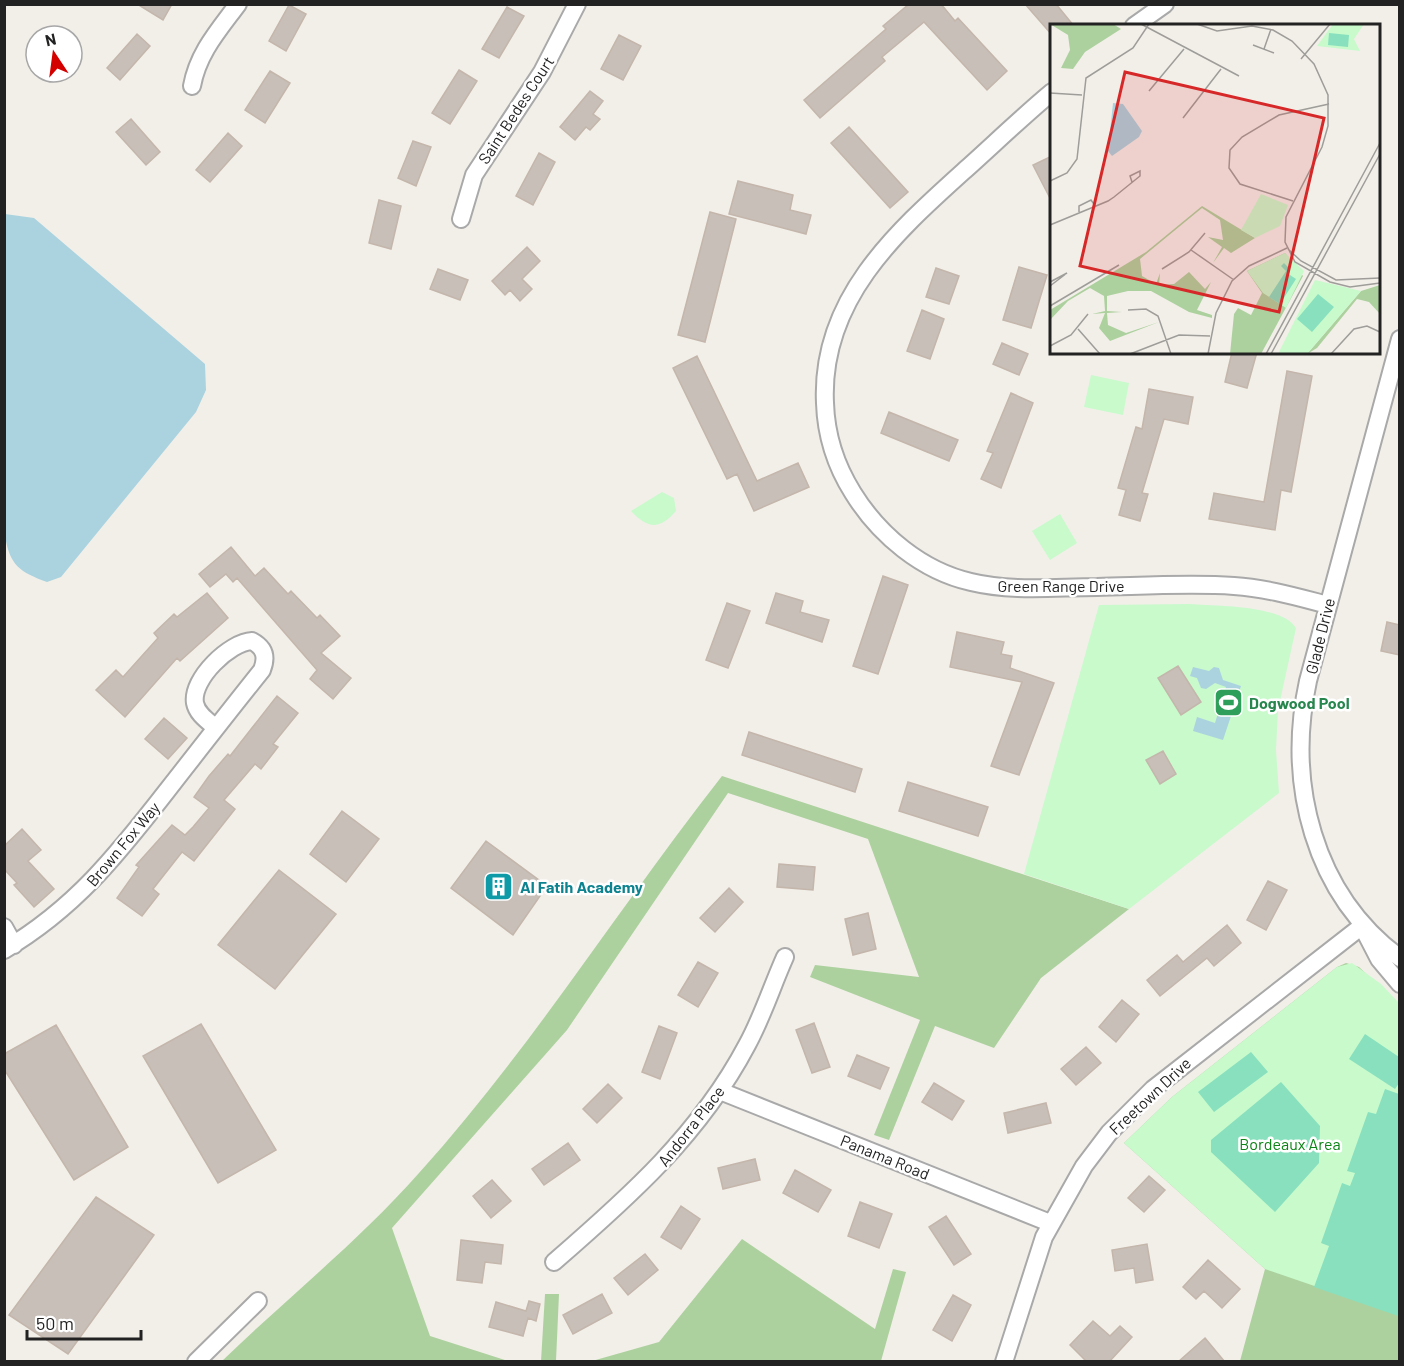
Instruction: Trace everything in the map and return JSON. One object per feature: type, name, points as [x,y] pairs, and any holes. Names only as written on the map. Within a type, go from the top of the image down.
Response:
[{"type":"street","points":[[192,86],[195,67],[204,49],[238,4]]},
{"type":"street","name":"Saint Bedes Court","points":[[460,219],[474,175],[542,72],[577,4]]},
{"type":"street","points":[[1137,24],[1165,4]]},
{"type":"street","name":"Green Range Drive","points":[[1050,94],[946,186],[882,250],[853,289],[831,340],[824,387],[830,441],[846,483],[872,519],[897,544],[943,573],[968,582],[1016,588],[1232,586],[1278,592],[1328,604]]},
{"type":"street","name":"Glade Drive","points":[[1400,339],[1328,604],[1303,709],[1300,772],[1306,809],[1317,849],[1339,892],[1362,926],[1378,959],[1400,984]]},
{"type":"street","name":"Brown Fox Way","points":[[4,927],[9,948],[42,928],[86,890],[216,728],[262,670],[265,655],[260,646],[252,641],[234,646],[202,678],[196,688],[195,705],[199,713],[216,728]]},
{"type":"street","name":"Glade Drive","points":[[1362,926],[1400,958]]},
{"type":"street","name":"Freetown Drive","points":[[1004,1362],[1029,1276],[1050,1223],[1084,1166],[1133,1108],[1211,1042],[1362,926]]},
{"type":"street","name":"Andorra Place","points":[[554,1262],[632,1195],[666,1160],[720,1091],[748,1044],[785,957]]},
{"type":"street","name":"Panama Road","points":[[720,1091],[1050,1223]]},
{"type":"street","points":[[196,1362],[258,1301]]},
{"type":"green space","points":[[1091,375],[1129,383],[1123,415],[1084,407]]},
{"type":"green space","points":[[662,492],[674,498],[676,511],[664,522],[648,524],[631,511]]},
{"type":"green space","points":[[1060,514],[1077,543],[1050,560],[1032,531]]},
{"type":"green space","points":[[1099,605],[1231,606],[1263,611],[1289,620],[1296,628],[1278,710],[1276,750],[1279,793],[1129,909],[1024,874]]},
{"type":"green space","points":[[722,776],[1129,909],[1041,978],[994,1048],[935,1026],[889,1140],[874,1135],[920,1020],[810,977],[815,965],[919,977],[868,839],[728,793],[567,1030],[392,1228],[430,1336],[508,1361],[222,1361],[372,1222],[460,1126],[537,1027]]},
{"type":"green space","name":"Bordeaux Area","points":[[1346,963],[1359,967],[1399,1005],[1399,1361],[1240,1361],[1265,1269],[1124,1143],[1172,1097],[1337,967]]},
{"type":"green space","name":"Bordeaux Area","points":[[1352,963],[1381,984],[1399,1003],[1399,1315],[1265,1269],[1124,1143],[1172,1097],[1337,967]]},
{"type":"green space","points":[[1365,1034],[1399,1057],[1399,1083],[1395,1089],[1349,1059]]},
{"type":"green space","points":[[1251,1052],[1268,1072],[1214,1112],[1198,1092]]},
{"type":"green space","points":[[1281,1082],[1320,1126],[1319,1163],[1275,1212],[1211,1152],[1211,1140]]},
{"type":"green space","points":[[1385,1089],[1399,1094],[1398,1316],[1314,1287],[1329,1246],[1321,1243],[1342,1183],[1350,1186],[1355,1173],[1347,1171],[1368,1112],[1376,1114]]},
{"type":"green space","points":[[742,1239],[875,1329],[893,1269],[906,1272],[881,1361],[592,1361],[659,1342]]},
{"type":"green space","points":[[545,1294],[559,1294],[556,1361],[541,1361]]},
{"type":"water","points":[[5,214],[34,218],[205,364],[206,390],[196,412],[61,577],[47,582],[23,571],[13,561],[5,536]]},
{"type":"water","name":"Dogwood Pool","points":[[1193,667],[1209,671],[1214,667],[1219,668],[1223,680],[1241,686],[1223,740],[1193,731],[1197,717],[1215,723],[1226,687],[1215,683],[1206,689],[1201,688],[1197,678],[1190,676]]},
{"type":"building","points":[[137,4],[172,4],[163,20]]},
{"type":"building","points":[[909,4],[941,4],[955,21],[958,18],[1007,71],[987,90],[924,22],[882,57],[885,61],[820,118],[804,100],[886,29],[883,26]]},
{"type":"building","points":[[1025,4],[1056,4],[1072,24],[1050,24],[1050,33]]},
{"type":"building","points":[[289,5],[306,14],[286,51],[269,41]]},
{"type":"building","points":[[507,7],[524,16],[499,58],[482,49]]},
{"type":"building","points":[[137,34],[150,46],[120,80],[107,68]]},
{"type":"building","points":[[619,35],[641,46],[623,80],[601,69]]},
{"type":"building","points":[[459,70],[477,81],[450,124],[432,113]]},
{"type":"building","points":[[270,71],[290,83],[265,123],[245,110]]},
{"type":"building","points":[[590,91],[603,101],[593,114],[600,119],[590,130],[586,127],[575,140],[560,127]]},
{"type":"building","points":[[131,119],[160,152],[146,165],[116,132]]},
{"type":"building","points":[[849,127],[908,192],[890,208],[831,143]]},
{"type":"building","points":[[228,133],[242,146],[210,182],[196,170]]},
{"type":"building","points":[[413,141],[431,147],[416,186],[398,178]]},
{"type":"building","points":[[539,153],[555,162],[533,205],[516,196]]},
{"type":"building","points":[[1050,157],[1050,198],[1033,165]]},
{"type":"building","points":[[738,181],[793,195],[790,210],[811,215],[806,234],[729,214]]},
{"type":"building","points":[[379,200],[401,206],[391,249],[369,243]]},
{"type":"building","points":[[710,212],[736,219],[705,342],[678,335]]},
{"type":"building","points":[[527,247],[540,261],[522,279],[532,289],[520,301],[510,290],[505,295],[492,281]]},
{"type":"building","points":[[1019,267],[1047,275],[1031,328],[1003,320]]},
{"type":"building","points":[[936,268],[959,276],[949,304],[926,297]]},
{"type":"building","points":[[438,269],[468,280],[460,300],[430,289]]},
{"type":"building","points":[[922,310],[944,319],[930,359],[907,351]]},
{"type":"building","points":[[1002,343],[1028,354],[1019,375],[993,364]]},
{"type":"building","points":[[1232,354],[1256,354],[1247,388],[1225,382]]},
{"type":"building","points":[[697,356],[757,481],[798,463],[809,487],[754,511],[737,474],[727,479],[673,368]]},
{"type":"building","points":[[1287,371],[1312,376],[1291,492],[1281,490],[1275,530],[1209,519],[1214,493],[1264,502]]},
{"type":"building","points":[[1149,389],[1193,397],[1188,424],[1164,419],[1142,493],[1148,494],[1140,521],[1119,515],[1126,490],[1118,488],[1136,427],[1142,429]]},
{"type":"building","points":[[1011,393],[1033,403],[1001,488],[981,479],[993,453],[987,451]]},
{"type":"building","points":[[889,412],[958,440],[949,461],[881,433]]},
{"type":"building","points":[[231,547],[255,576],[264,568],[288,594],[291,591],[317,618],[320,615],[340,636],[321,653],[351,678],[333,699],[310,679],[317,670],[237,578],[233,582],[226,574],[210,587],[199,574]]},
{"type":"building","points":[[883,576],[908,585],[878,674],[853,666]]},
{"type":"building","points":[[207,593],[228,618],[180,661],[177,658],[125,717],[96,690],[116,670],[123,677],[158,638],[154,633],[174,614],[177,617]]},
{"type":"building","points":[[776,593],[803,601],[800,612],[829,620],[822,642],[766,623]]},
{"type":"building","points":[[727,603],[750,611],[728,668],[706,660]]},
{"type":"building","points":[[1387,622],[1400,625],[1400,655],[1381,651]]},
{"type":"building","points":[[957,632],[1004,642],[1001,654],[1012,656],[1010,668],[1054,683],[1019,775],[991,766],[1022,682],[950,667]]},
{"type":"building","points":[[1178,666],[1201,702],[1181,715],[1158,678]]},
{"type":"building","points":[[277,696],[298,713],[273,744],[278,747],[261,769],[255,764],[224,800],[235,809],[194,861],[182,852],[153,889],[159,894],[142,916],[117,898],[139,867],[136,865],[172,825],[185,835],[209,808],[194,797]]},
{"type":"building","points":[[164,718],[187,738],[168,759],[145,739]]},
{"type":"building","points":[[749,732],[862,769],[855,792],[742,755]]},
{"type":"building","points":[[1163,751],[1176,774],[1160,784],[1146,760]]},
{"type":"building","points":[[908,782],[988,807],[978,836],[899,811]]},
{"type":"building","points":[[342,811],[379,839],[346,882],[310,854]]},
{"type":"building","points":[[22,829],[41,850],[28,861],[54,889],[34,907],[14,885],[17,883],[4,869],[4,846]]},
{"type":"building","name":"Al Fatih Academy","points":[[486,841],[547,886],[513,935],[451,888]]},
{"type":"building","points":[[779,864],[815,867],[813,890],[777,887]]},
{"type":"building","points":[[279,870],[336,914],[275,989],[218,945]]},
{"type":"building","points":[[1268,881],[1287,890],[1266,930],[1247,920]]},
{"type":"building","points":[[729,888],[743,902],[715,932],[700,918]]},
{"type":"building","points":[[868,913],[876,949],[853,955],[845,919]]},
{"type":"building","points":[[1227,925],[1241,943],[1214,966],[1207,958],[1160,996],[1147,980],[1177,955],[1183,962]]},
{"type":"building","points":[[698,962],[718,973],[698,1007],[678,995]]},
{"type":"building","points":[[1122,1000],[1139,1014],[1116,1042],[1099,1027]]},
{"type":"building","points":[[814,1023],[830,1067],[812,1073],[796,1030]]},
{"type":"building","points":[[201,1024],[276,1150],[218,1183],[143,1056]]},
{"type":"building","points":[[56,1025],[128,1147],[74,1180],[4,1069],[4,1054]]},
{"type":"building","points":[[659,1026],[677,1033],[660,1079],[642,1072]]},
{"type":"building","points":[[1086,1047],[1101,1063],[1076,1085],[1061,1069]]},
{"type":"building","points":[[857,1055],[889,1068],[880,1089],[848,1076]]},
{"type":"building","points":[[934,1083],[964,1101],[952,1120],[922,1102]]},
{"type":"building","points":[[608,1084],[622,1098],[597,1123],[583,1109]]},
{"type":"building","points":[[1046,1103],[1051,1123],[1008,1133],[1004,1113]]},
{"type":"building","points":[[568,1143],[580,1160],[544,1185],[532,1169]]},
{"type":"building","points":[[755,1159],[760,1180],[723,1189],[718,1168]]},
{"type":"building","points":[[795,1170],[831,1190],[818,1212],[783,1193]]},
{"type":"building","points":[[1149,1176],[1165,1190],[1144,1212],[1128,1198]]},
{"type":"building","points":[[492,1180],[511,1201],[491,1218],[473,1196]]},
{"type":"building","points":[[96,1197],[154,1235],[68,1354],[9,1315]]},
{"type":"building","points":[[860,1202],[892,1214],[879,1248],[848,1236]]},
{"type":"building","points":[[681,1206],[700,1219],[681,1249],[661,1237]]},
{"type":"building","points":[[946,1216],[971,1254],[954,1265],[929,1227]]},
{"type":"building","points":[[461,1240],[503,1245],[501,1264],[485,1262],[482,1283],[457,1280]]},
{"type":"building","points":[[1147,1244],[1153,1280],[1136,1283],[1134,1268],[1115,1271],[1112,1250]]},
{"type":"building","points":[[645,1254],[658,1270],[628,1295],[614,1278]]},
{"type":"building","points":[[1208,1260],[1240,1289],[1222,1308],[1204,1291],[1196,1299],[1183,1287]]},
{"type":"building","points":[[602,1294],[612,1313],[573,1334],[563,1315]]},
{"type":"building","points":[[953,1295],[971,1305],[952,1341],[933,1330]]},
{"type":"building","points":[[529,1301],[540,1304],[536,1321],[528,1318],[523,1336],[489,1327],[496,1302],[526,1311]]},
{"type":"building","points":[[1093,1321],[1110,1336],[1120,1326],[1132,1337],[1109,1362],[1087,1362],[1070,1345]]},
{"type":"building","points":[[1205,1338],[1225,1362],[1178,1362]]},
{"type":"place","name":"Dogwood Pool","points":[[1228,703]]},
{"type":"place","name":"Al Fatih Academy","points":[[499,887]]}]
